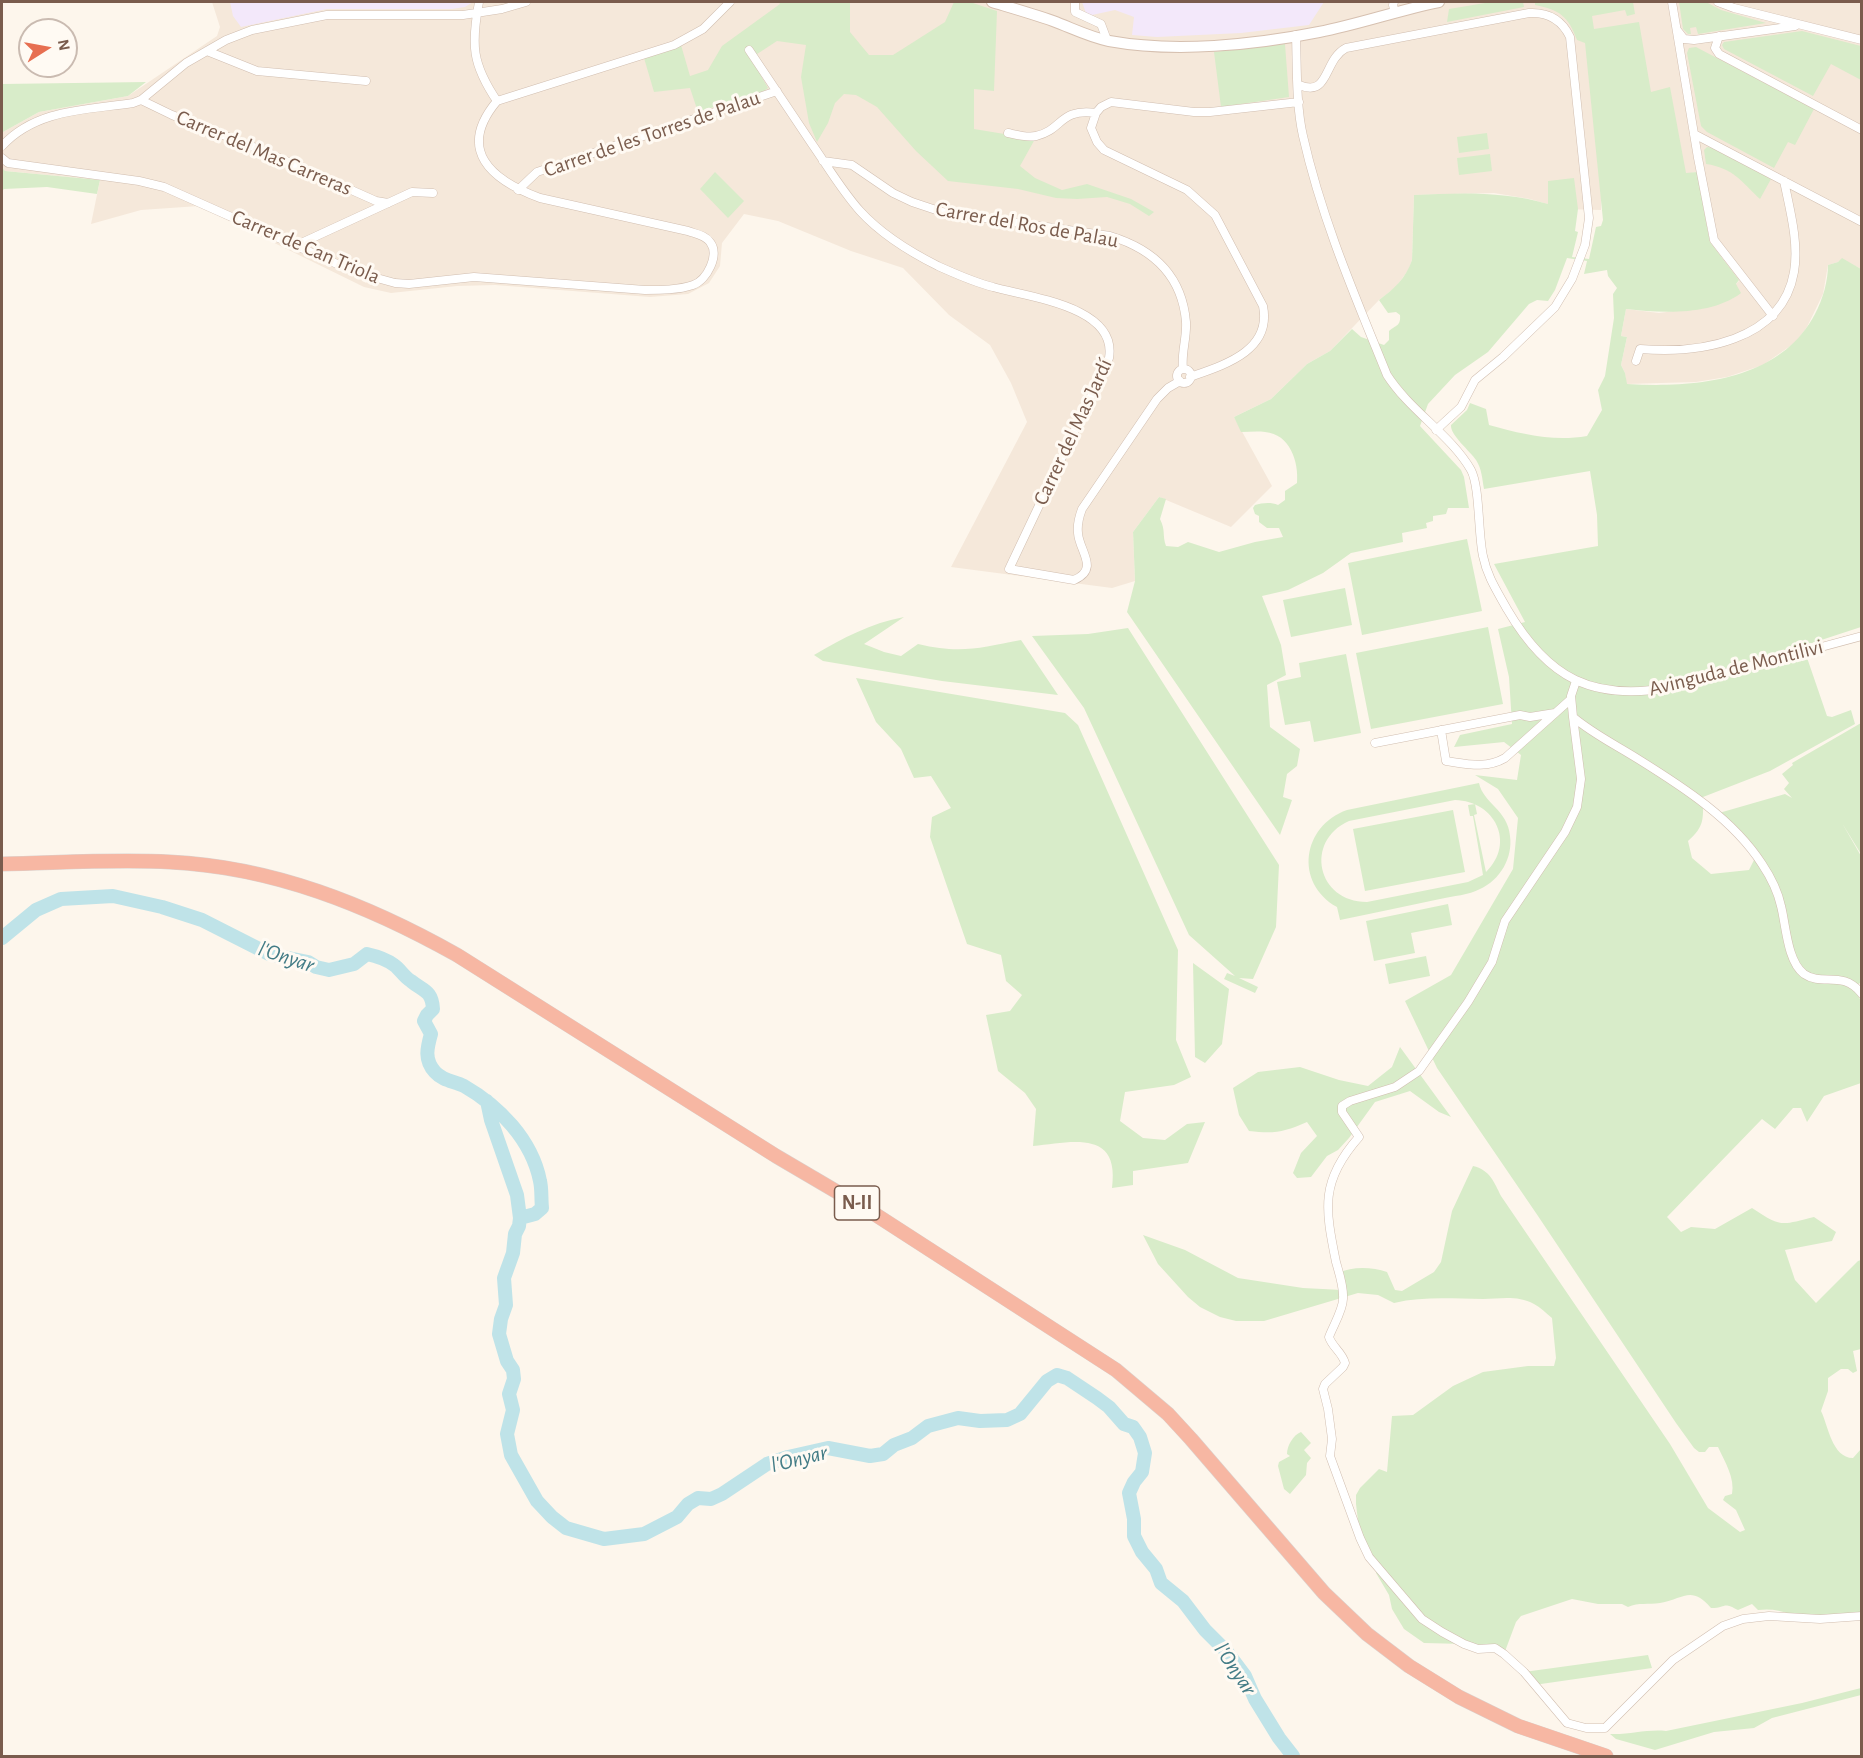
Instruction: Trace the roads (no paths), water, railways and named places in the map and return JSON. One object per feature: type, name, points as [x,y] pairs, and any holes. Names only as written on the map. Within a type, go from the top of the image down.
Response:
[{"type":"highway","name":"N-II","points":[[2,864],[172,862],[226,869],[267,877],[338,897],[420,934],[776,1156],[873,1213],[1116,1370],[1168,1414],[1225,1477],[1295,1561],[1367,1634],[1409,1666],[1484,1710],[1518,1726],[1606,1756]]},
{"type":"street","points":[[479,2],[475,44],[478,69],[497,101]]},
{"type":"street","points":[[2,146],[21,129],[45,117],[130,104],[141,100],[186,63],[241,33],[327,15],[463,15],[502,9],[526,2]]},
{"type":"street","points":[[518,190],[484,160],[477,140],[483,118],[497,101],[674,45],[703,29],[730,2]]},
{"type":"street","points":[[992,2],[1053,21],[1085,35],[1107,40],[1141,45],[1191,46],[1319,32],[1439,2]]},
{"type":"street","points":[[1075,2],[1075,12],[1101,24],[1107,40]]},
{"type":"street","points":[[1394,2],[1395,13]]},
{"type":"street","points":[[1672,2],[1714,240],[1773,316]]},
{"type":"street","points":[[1718,2],[1862,40]]},
{"type":"street","points":[[1299,85],[1309,89],[1317,87],[1338,52],[1346,48],[1529,13],[1543,13],[1552,17],[1569,34],[1589,218],[1585,245],[1572,279],[1555,307],[1503,357],[1475,380],[1461,407],[1436,430]]},
{"type":"street","points":[[1767,29],[1773,18]]},
{"type":"street","points":[[1677,29],[1684,39],[1694,40],[1802,26]]},
{"type":"street","name":"Avinguda de Montilivi","points":[[1296,35],[1303,135],[1328,229],[1387,375],[1398,393],[1460,455],[1472,472],[1486,569],[1525,639],[1556,668],[1576,681],[1611,691],[1650,692],[1862,636]]},
{"type":"street","points":[[1719,36],[1715,48],[1719,54],[1862,129]]},
{"type":"street","points":[[1681,59],[1684,48],[1694,40]]},
{"type":"street","name":"Carrer de les Torres de Palau","points":[[518,190],[537,172],[777,91],[749,50]]},
{"type":"street","points":[[207,51],[257,71],[366,81]]},
{"type":"street","name":"Carrer del Mas Jardí","points":[[777,91],[860,211],[879,229],[906,248],[963,278],[1017,294],[1061,303],[1081,313],[1106,334],[1110,351],[1109,358],[1009,569],[1068,580],[1074,580],[1084,573],[1087,568],[1087,558],[1078,533],[1082,509],[1157,399],[1168,388],[1180,381]]},
{"type":"street","name":"Carrer del Mas Carreras","points":[[141,100],[376,201],[388,203]]},
{"type":"street","points":[[1190,377],[1189,372],[1183,369],[1177,374],[1180,381],[1185,382],[1190,377],[1250,349],[1263,332],[1265,315],[1263,306],[1215,215],[1186,190],[1104,150],[1093,135],[1091,128],[1096,113],[1106,104],[1117,101],[1202,112],[1226,112],[1299,102]]},
{"type":"street","points":[[1008,133],[1035,136],[1042,134],[1072,114],[1080,111],[1096,113]]},
{"type":"street","points":[[1694,134],[1862,222]]},
{"type":"street","name":"Carrer de Can Triola","points":[[2,158],[8,163],[139,181],[164,187],[355,272],[384,282],[409,284],[474,277],[672,290],[693,285],[701,280],[712,260],[714,250],[710,243],[704,237],[688,231],[540,198],[518,190]]},
{"type":"street","name":"Carrer del Ros de Palau","points":[[824,161],[852,165],[893,193],[942,212],[1110,236],[1130,242],[1144,250],[1164,267],[1180,293],[1186,322],[1183,369]]},
{"type":"street","points":[[1636,361],[1640,349],[1673,350],[1711,345],[1744,334],[1773,316],[1786,298],[1793,278],[1795,262],[1793,230],[1784,181]]},
{"type":"street","name":"Carrer del Mas Carreras","points":[[297,245],[412,192],[433,193]]},
{"type":"street","points":[[1576,681],[1571,699],[1581,779],[1578,807],[1565,832],[1505,921],[1492,962],[1468,1002],[1442,1036],[1424,1065],[1395,1087],[1350,1101],[1342,1106],[1342,1112],[1359,1137],[1342,1156],[1333,1176],[1328,1198],[1329,1227],[1344,1300],[1329,1337],[1345,1363],[1343,1368],[1324,1384],[1323,1389],[1332,1439],[1330,1456],[1360,1538],[1370,1557],[1422,1618],[1464,1644],[1478,1649],[1495,1648],[1504,1654],[1524,1672],[1561,1719],[1567,1723],[1586,1728],[1605,1728],[1673,1660],[1723,1626],[1759,1616],[1820,1619],[1862,1616]]},
{"type":"street","points":[[1441,730],[1446,761],[1477,766],[1495,764],[1505,758],[1571,699]]},
{"type":"street","points":[[1375,743],[1520,715],[1530,717],[1555,713]]},
{"type":"street","points":[[1573,717],[1590,731],[1639,760],[1720,816],[1749,846],[1763,866],[1781,905],[1786,933],[1796,963],[1804,974],[1814,978],[1842,980],[1853,984],[1861,993]]},
{"type":"street","points":[[1861,993],[1862,988]]},
{"type":"waterway","name":"l'Onyar","points":[[2,938],[36,910],[61,899],[113,896],[162,907],[202,920],[269,954],[308,962],[316,967],[329,970],[354,964],[367,954],[377,957],[394,965],[429,994],[433,1009],[424,1021],[431,1034],[427,1054],[429,1063],[442,1077],[477,1094],[501,1114],[522,1138],[536,1166],[540,1181],[542,1208],[535,1214],[520,1218],[515,1234],[513,1253],[504,1278],[506,1305],[499,1334],[507,1361],[513,1370],[514,1379],[509,1394],[513,1410],[507,1434],[511,1455],[537,1501],[566,1528],[604,1539],[644,1534],[677,1517],[688,1504],[698,1498],[711,1499],[722,1494],[767,1464],[828,1448],[870,1456],[883,1454],[894,1445],[912,1438],[928,1426],[958,1418],[980,1421],[1007,1420],[1020,1414],[1047,1381],[1057,1375],[1067,1378],[1109,1407],[1124,1424],[1133,1427],[1140,1437],[1145,1453],[1142,1472],[1129,1493],[1134,1519],[1134,1536],[1142,1552],[1156,1569],[1161,1583],[1183,1601],[1245,1676],[1255,1699],[1293,1756]]},
{"type":"waterway","name":"l'Onyar","points":[[487,1101],[491,1120],[517,1195],[520,1218]]}]
